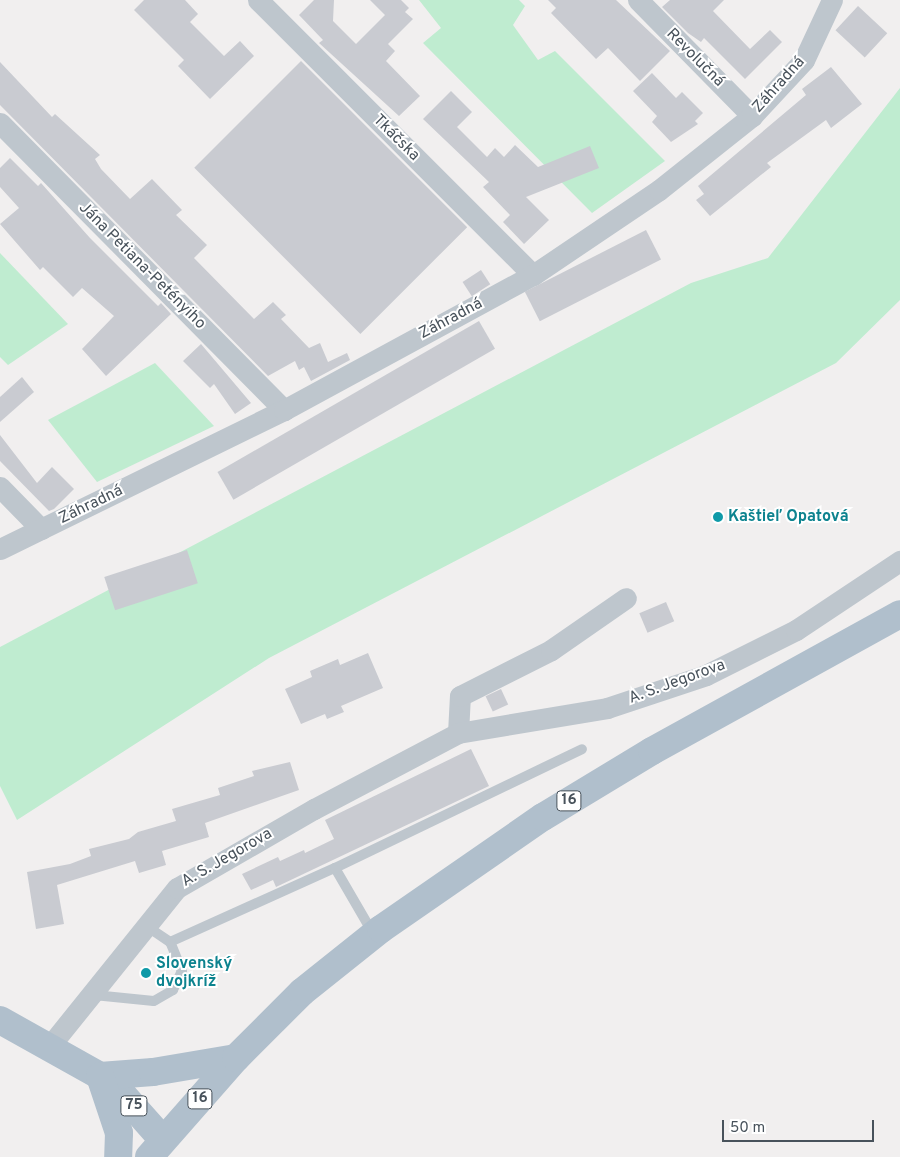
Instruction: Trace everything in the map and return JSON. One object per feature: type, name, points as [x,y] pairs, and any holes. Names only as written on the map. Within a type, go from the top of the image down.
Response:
[{"type":"main road","name":"16","points":[[156,1149],[236,1058],[302,992],[374,935],[551,812],[660,746],[900,614]]},
{"type":"main road","name":"75","points":[[0,1020],[100,1076],[123,1095],[156,1149]]},
{"type":"main road","points":[[118,1157],[119,1133],[100,1076],[153,1072],[236,1058]]},
{"type":"street","name":"Tkáčska","points":[[258,0],[533,275]]},
{"type":"street","name":"Revolučná","points":[[638,0],[752,116]]},
{"type":"street","name":"Záhradná","points":[[0,550],[284,410],[533,275],[659,190],[752,116],[804,60],[832,0]]},
{"type":"street","name":"Jána Petiana-Petényiho","points":[[0,123],[284,410]]},
{"type":"street","points":[[0,487],[41,529]]},
{"type":"street","name":"A. S. Jegorova","points":[[49,1047],[94,995],[177,888],[314,809],[458,733],[607,708],[706,675],[796,630],[900,561]]},
{"type":"street","points":[[458,733],[460,696],[551,650],[626,598]]},
{"type":"lane","points":[[170,942],[335,868],[582,749]]},
{"type":"lane","points":[[335,868],[374,935]]},
{"type":"lane","points":[[94,995],[154,1001],[173,990],[182,972],[170,942],[148,927]]},
{"type":"green space","points":[[419,0],[519,0],[525,6],[513,25],[538,60],[555,51],[665,161],[592,213],[423,43],[441,28]]},
{"type":"green space","points":[[900,88],[900,300],[836,363],[269,658],[17,820],[0,786],[0,647],[691,283],[768,258]]},
{"type":"green space","points":[[0,253],[68,324],[8,365],[0,357]]},
{"type":"green space","points":[[155,363],[214,426],[97,482],[48,420]]},
{"type":"building","points":[[144,0],[185,0],[198,14],[190,22],[224,56],[240,41],[254,56],[210,99],[178,66],[184,60],[134,10]]},
{"type":"building","points":[[314,0],[334,0],[333,21],[356,44],[385,15],[370,0],[401,0],[409,8],[405,12],[413,19],[388,44],[395,51],[386,61],[420,96],[399,116],[319,43],[323,40],[299,15]]},
{"type":"building","points":[[548,0],[616,0],[670,51],[640,81],[608,48],[596,59],[551,13],[556,8]]},
{"type":"building","points":[[670,0],[724,0],[713,11],[750,49],[770,30],[782,42],[745,79],[704,38],[701,42],[688,33],[662,7]]},
{"type":"building","points":[[858,6],[887,33],[865,57],[835,30]]},
{"type":"building","points":[[301,61],[467,227],[360,334],[194,168]]},
{"type":"building","points":[[0,62],[52,117],[55,114],[100,155],[95,159],[101,169],[130,199],[152,179],[182,210],[176,215],[207,245],[194,258],[254,319],[273,302],[286,315],[281,319],[309,348],[320,343],[328,362],[347,353],[350,360],[311,381],[304,367],[299,370],[295,361],[268,376],[0,105]]},
{"type":"building","points":[[831,67],[862,104],[831,128],[826,120],[767,163],[771,167],[710,216],[696,200],[704,194],[698,186],[806,95],[802,89]]},
{"type":"building","points":[[652,73],[676,98],[682,92],[703,113],[695,121],[698,124],[671,142],[652,122],[657,116],[633,91]]},
{"type":"building","points":[[451,91],[472,112],[457,127],[487,157],[495,148],[504,157],[515,145],[538,167],[590,146],[599,168],[526,197],[549,220],[524,244],[503,222],[510,215],[483,187],[489,182],[423,119]]},
{"type":"building","points":[[10,158],[38,186],[41,183],[90,238],[158,306],[161,303],[171,314],[106,376],[82,349],[114,316],[82,288],[73,297],[43,267],[40,270],[0,224],[19,208],[0,187],[0,168]]},
{"type":"building","points":[[646,230],[661,259],[540,321],[525,292]]},
{"type":"building","points":[[481,270],[490,284],[472,296],[463,282]]},
{"type":"building","points":[[479,321],[495,349],[233,500],[217,472]]},
{"type":"building","points":[[201,344],[251,403],[235,414],[214,384],[210,388],[183,361]]},
{"type":"building","points":[[22,377],[34,392],[0,422],[0,397]]},
{"type":"building","points":[[0,435],[37,483],[52,467],[74,489],[54,509],[49,511],[0,461]]},
{"type":"building","points":[[187,550],[198,583],[115,610],[104,577]]},
{"type":"building","points":[[666,602],[674,621],[648,633],[639,613]]},
{"type":"building","points":[[368,653],[383,688],[341,706],[344,712],[327,719],[325,714],[301,724],[285,689],[312,677],[310,671],[338,659],[340,665]]},
{"type":"building","points":[[501,689],[508,704],[493,712],[486,696]]},
{"type":"building","points":[[471,749],[489,786],[276,887],[273,880],[251,890],[242,874],[278,857],[280,861],[304,850],[305,853],[334,839],[325,820]]},
{"type":"building","points":[[290,762],[299,790],[205,823],[209,837],[162,851],[166,865],[139,873],[135,861],[57,885],[64,924],[36,929],[27,872],[70,864],[91,856],[89,849],[129,839],[138,832],[176,821],[172,809],[220,795],[218,788],[254,776],[252,771]]},
{"type":"place","name":"Kaštieľ Opatová","points":[[718,517]]},
{"type":"place","name":"Slovenský dvojkríž","points":[[146,973]]}]
